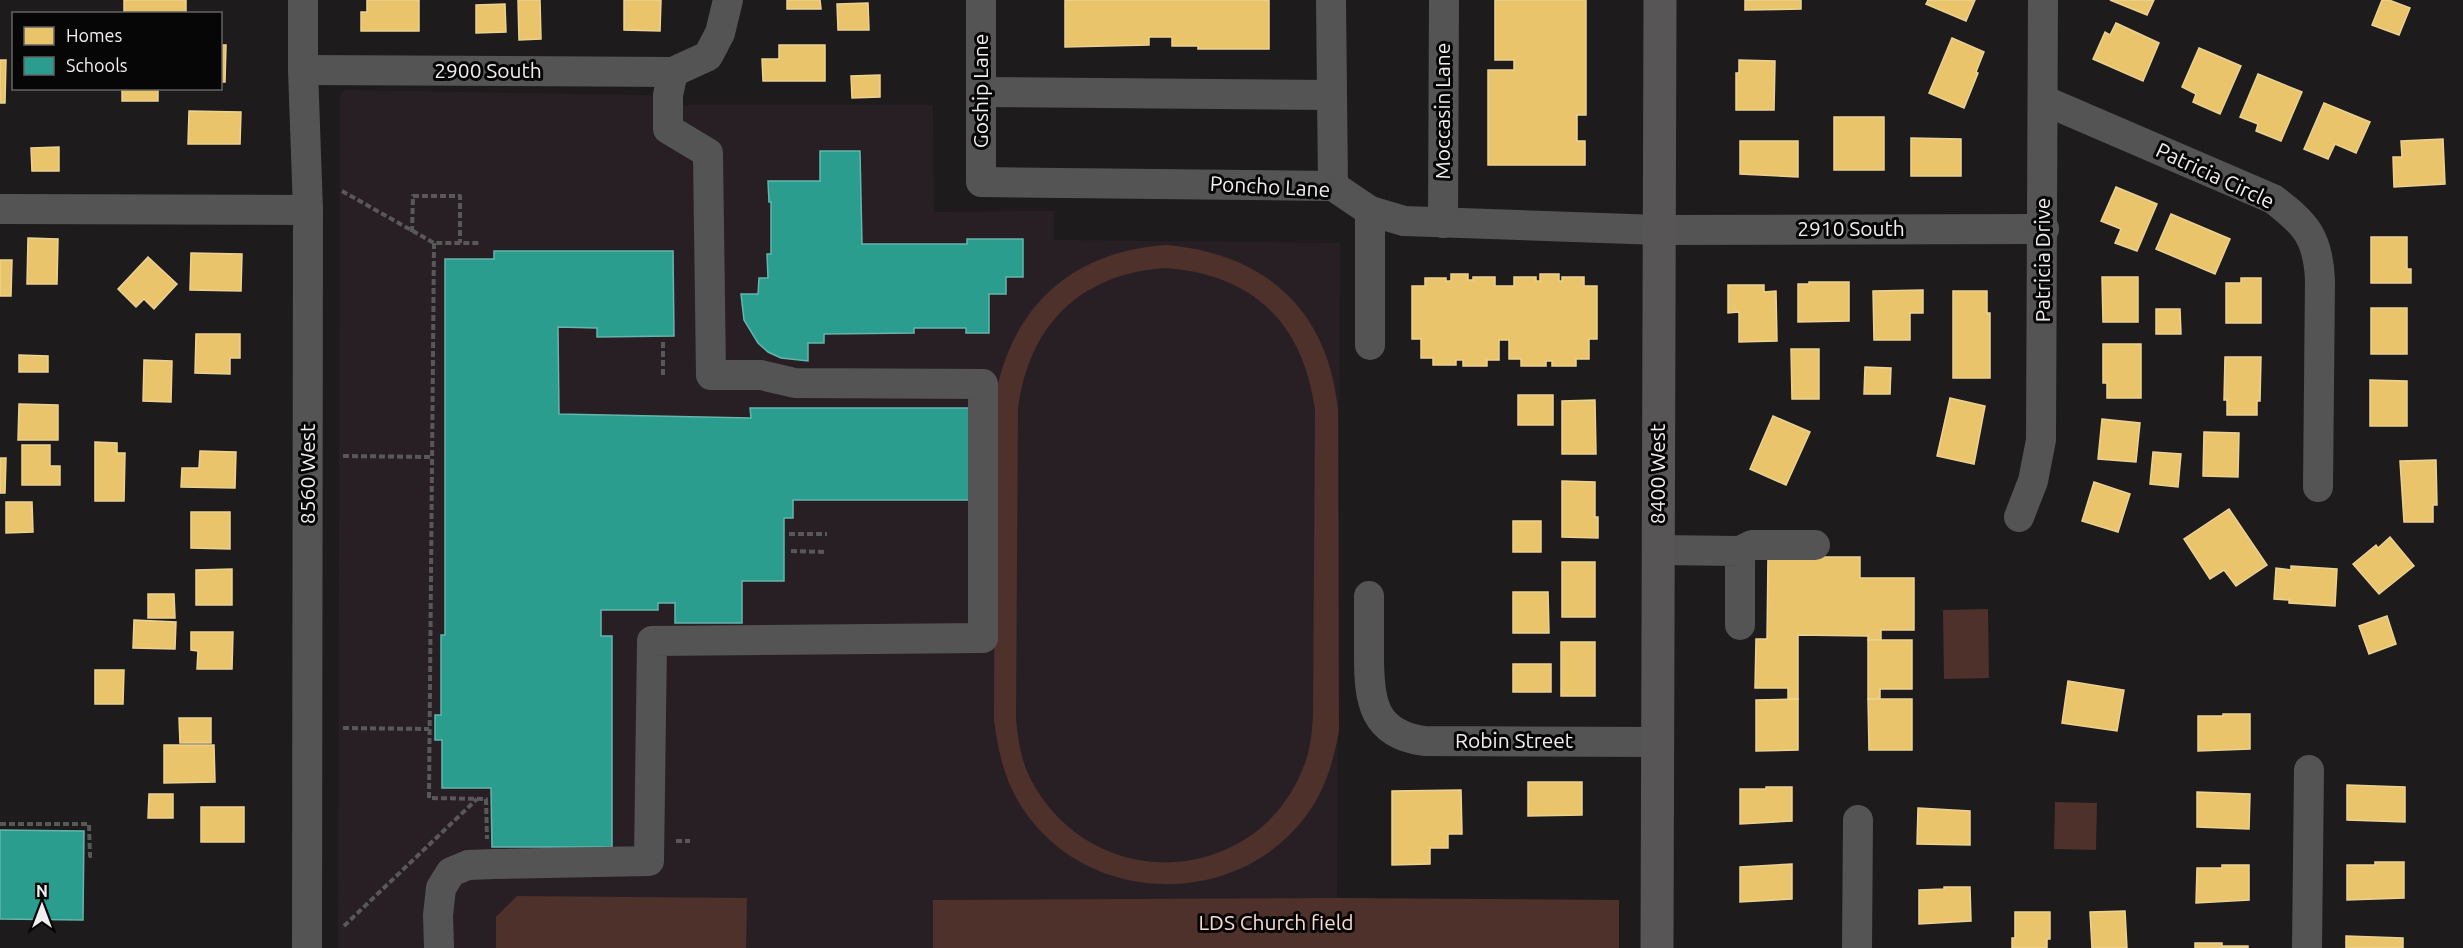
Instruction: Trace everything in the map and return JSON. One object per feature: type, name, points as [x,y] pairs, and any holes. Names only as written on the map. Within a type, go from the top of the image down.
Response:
[{"type":"main road","name":"8400 West","points":[[1657,948],[1660,0]]},
{"type":"street","name":"8560 West","points":[[303,0],[308,210],[308,948]]},
{"type":"street","points":[[439,948],[438,915],[441,888],[451,872],[468,865],[649,861],[652,641],[983,639],[983,384],[795,383],[761,375],[711,375],[708,153],[668,129],[668,95],[672,72],[708,56],[720,33],[728,0]]},
{"type":"street","name":"Goship Lane","points":[[981,0],[981,182]]},
{"type":"street","points":[[1331,0],[1333,186]]},
{"type":"street","name":"Moccasin Lane","points":[[1443,223],[1444,0]]},
{"type":"street","name":"Patricia Drive","points":[[2019,517],[2033,481],[2042,440],[2043,0]]},
{"type":"street","name":"2900 South","points":[[303,70],[672,72]]},
{"type":"street","points":[[981,92],[1332,94]]},
{"type":"street","name":"Patricia Circle","points":[[2043,100],[2273,199],[2298,219],[2308,232],[2319,258],[2320,280],[2318,487]]},
{"type":"street","name":"Poncho Lane","points":[[981,182],[1333,186],[1370,211],[1404,221],[1659,230]]},
{"type":"street","points":[[0,209],[308,210]]},
{"type":"street","points":[[1370,211],[1370,345]]},
{"type":"street","name":"2910 South","points":[[1659,230],[2044,229]]},
{"type":"street","points":[[1658,550],[1740,551],[1752,544],[1815,545]]},
{"type":"street","points":[[1740,551],[1740,625]]},
{"type":"street","name":"Robin Street","points":[[1369,596],[1370,688],[1379,717],[1398,735],[1424,741],[1658,742]]},
{"type":"street","points":[[2307,948],[2309,770]]},
{"type":"street","points":[[1857,948],[1858,820]]},
{"type":"path","points":[[342,191],[434,243],[479,243]]},
{"type":"path","points":[[412,232],[413,196],[460,196],[460,243]]},
{"type":"path","points":[[434,243],[429,798],[486,799],[487,843]]},
{"type":"path","points":[[663,342],[663,375]]},
{"type":"path","points":[[343,456],[432,458]]},
{"type":"path","points":[[789,534],[827,534]]},
{"type":"path","points":[[791,551],[827,552]]},
{"type":"path","points":[[343,728],[430,729]]},
{"type":"path","points":[[344,926],[477,799]]},
{"type":"path","points":[[0,824],[89,824],[90,856],[95,856]]},
{"type":"shaded area","points":[[344,90],[649,95],[684,105],[933,105],[934,212],[1054,211],[1054,240],[1340,243],[1337,898],[933,900],[933,948],[338,948],[340,97]]},
{"type":"green space","points":[[1167,245],[1202,251],[1234,261],[1262,275],[1286,293],[1306,316],[1321,343],[1332,375],[1338,410],[1339,731],[1327,778],[1314,804],[1286,838],[1251,863],[1212,878],[1170,884],[1129,880],[1089,866],[1053,843],[1023,809],[1011,788],[1000,755],[994,720],[995,398],[1003,365],[1016,336],[1032,310],[1052,289],[1076,272],[1103,258],[1133,249]],"holes":[[[1165,268],[1196,272],[1223,280],[1248,292],[1268,308],[1285,328],[1299,352],[1309,379],[1315,410],[1312,732],[1302,772],[1290,794],[1267,823],[1247,838],[1219,852],[1189,860],[1159,862],[1130,858],[1102,848],[1076,833],[1054,813],[1035,787],[1024,762],[1019,745],[1016,718],[1018,409],[1024,379],[1034,352],[1047,329],[1064,309],[1084,293],[1108,281],[1135,272]]]},
{"type":"green space","points":[[1988,609],[1989,678],[1944,679],[1943,610]]},
{"type":"green space","points":[[2055,802],[2097,803],[2096,850],[2054,849]]},
{"type":"green space","points":[[517,896],[747,898],[746,948],[496,948],[496,917]]},
{"type":"green space","name":"LDS Church field","points":[[1337,898],[1619,900],[1619,948],[933,948],[933,900]]},
{"type":"building: Homes","points":[[124,0],[186,0],[186,12],[124,12]]},
{"type":"building: Homes","points":[[367,0],[419,0],[419,31],[361,31],[361,12],[367,12]]},
{"type":"building: Homes","points":[[518,0],[540,0],[541,39],[519,40]]},
{"type":"building: Homes","points":[[624,0],[661,0],[660,31],[624,30]]},
{"type":"building: Homes","points":[[787,0],[820,0],[821,9],[787,9]]},
{"type":"building: Homes","points":[[1065,0],[1269,0],[1269,49],[1198,49],[1198,46],[1172,46],[1172,37],[1149,37],[1149,45],[1065,47]]},
{"type":"building: Homes","points":[[1495,0],[1586,0],[1586,115],[1577,115],[1577,141],[1585,141],[1585,165],[1488,165],[1488,70],[1514,70],[1514,60],[1495,60]]},
{"type":"building: Homes","points":[[1745,0],[1801,0],[1801,9],[1745,10]]},
{"type":"building: Homes","points":[[1928,0],[1975,0],[1966,21],[1926,4]]},
{"type":"building: Homes","points":[[2110,0],[2154,0],[2147,15]]},
{"type":"building: Homes","points":[[2382,0],[2389,0],[2410,8],[2399,35],[2372,25]]},
{"type":"building: Homes","points":[[868,3],[869,30],[838,30],[837,4]]},
{"type":"building: Homes","points":[[505,4],[506,32],[476,33],[476,5]]},
{"type":"building: Homes","points":[[2116,23],[2159,43],[2143,81],[2093,59],[2105,32],[2110,35]]},
{"type":"building: Homes","points":[[1952,38],[1984,52],[1964,108],[1929,93]]},
{"type":"building: Homes","points":[[222,45],[226,45],[225,82],[222,82]]},
{"type":"building: Homes","points":[[779,45],[825,45],[825,81],[763,81],[762,59],[779,59]]},
{"type":"building: Homes","points":[[2199,48],[2241,66],[2220,114],[2193,102],[2196,94],[2182,87]]},
{"type":"building: Homes","points":[[0,60],[6,60],[5,103],[0,103]]},
{"type":"building: Homes","points":[[1739,60],[1775,61],[1774,110],[1736,110],[1736,73],[1739,73]]},
{"type":"building: Homes","points":[[2258,74],[2302,92],[2281,141],[2256,131],[2258,124],[2240,117]]},
{"type":"building: Homes","points":[[880,75],[880,97],[852,98],[851,76]]},
{"type":"building: Homes","points":[[122,90],[158,90],[158,101],[122,101]]},
{"type":"building: Homes","points":[[2324,103],[2370,122],[2356,153],[2335,144],[2328,159],[2304,149]]},
{"type":"building: Homes","points":[[189,111],[241,112],[240,144],[188,144]]},
{"type":"building: Homes","points":[[1834,117],[1884,117],[1884,170],[1834,170]]},
{"type":"building: Homes","points":[[1911,138],[1961,139],[1961,176],[1911,176]]},
{"type":"building: Homes","points":[[2443,139],[2445,184],[2394,187],[2393,157],[2402,157],[2401,141]]},
{"type":"building: Homes","points":[[1740,141],[1798,141],[1798,177],[1740,174]]},
{"type":"building: Homes","points":[[59,147],[59,171],[32,171],[31,148]]},
{"type":"building: Homes","points":[[2116,187],[2157,204],[2137,251],[2115,243],[2121,229],[2101,221]]},
{"type":"building: Homes","points":[[2171,214],[2230,239],[2215,274],[2156,249]]},
{"type":"building: Homes","points":[[2371,237],[2407,237],[2407,269],[2411,269],[2411,283],[2371,283]]},
{"type":"building: Homes","points":[[28,238],[58,239],[57,284],[27,284]]},
{"type":"building: Homes","points":[[191,253],[242,254],[241,291],[190,290]]},
{"type":"building: Homes","points":[[148,257],[177,284],[154,309],[144,299],[136,307],[118,289]]},
{"type":"building: Homes","points":[[0,260],[12,260],[11,296],[0,296]]},
{"type":"building: Homes","points":[[1451,274],[1468,274],[1468,280],[1473,280],[1473,277],[1495,277],[1495,286],[1514,286],[1514,277],[1536,277],[1536,281],[1540,281],[1540,274],[1559,274],[1559,281],[1562,281],[1562,277],[1584,277],[1584,286],[1597,286],[1597,339],[1589,339],[1589,359],[1576,359],[1576,366],[1552,366],[1552,361],[1546,361],[1546,366],[1521,366],[1521,359],[1509,359],[1509,340],[1499,340],[1499,360],[1487,360],[1487,366],[1463,366],[1463,360],[1456,360],[1456,365],[1433,365],[1433,358],[1421,358],[1421,339],[1412,339],[1412,286],[1425,286],[1425,278],[1446,278],[1446,281],[1451,281]]},
{"type":"building: Homes","points":[[2102,277],[2138,277],[2138,322],[2103,322]]},
{"type":"building: Homes","points":[[2241,278],[2261,278],[2261,323],[2226,323],[2226,283],[2241,283]]},
{"type":"building: Homes","points":[[1809,282],[1849,282],[1849,321],[1798,322],[1798,284],[1809,284]]},
{"type":"building: Homes","points":[[1728,285],[1764,285],[1764,292],[1776,291],[1777,341],[1739,342],[1739,312],[1728,313]]},
{"type":"building: Homes","points":[[1923,290],[1923,313],[1910,313],[1910,340],[1874,340],[1873,291]]},
{"type":"building: Homes","points":[[1953,291],[1987,291],[1987,313],[1990,313],[1990,378],[1953,378]]},
{"type":"building: Homes","points":[[2371,308],[2407,308],[2407,354],[2371,354]]},
{"type":"building: Homes","points":[[2156,309],[2180,309],[2181,334],[2156,334]]},
{"type":"building: Homes","points":[[196,334],[240,334],[240,358],[230,358],[230,374],[195,373]]},
{"type":"building: Homes","points":[[2103,344],[2141,344],[2141,398],[2107,398],[2107,383],[2103,383]]},
{"type":"building: Homes","points":[[1791,349],[1819,349],[1819,399],[1792,399]]},
{"type":"building: Homes","points":[[19,355],[48,356],[48,372],[19,372]]},
{"type":"building: Homes","points":[[2225,357],[2261,357],[2260,401],[2257,401],[2257,415],[2227,415],[2227,400],[2224,400]]},
{"type":"building: Homes","points":[[144,360],[172,361],[171,402],[143,401]]},
{"type":"building: Homes","points":[[1865,367],[1891,368],[1890,394],[1864,394]]},
{"type":"building: Homes","points":[[2370,380],[2407,381],[2407,426],[2370,426]]},
{"type":"building: Homes","points":[[1518,395],[1553,395],[1553,425],[1518,425]]},
{"type":"building: Homes","points":[[1950,398],[1985,406],[1974,464],[1937,456]]},
{"type":"building: Homes","points":[[1595,400],[1596,454],[1562,454],[1562,401]]},
{"type":"building: Homes","points":[[19,404],[58,405],[58,440],[18,440]]},
{"type":"building: Homes","points":[[1773,416],[1810,432],[1786,485],[1750,469]]},
{"type":"building: Homes","points":[[2102,419],[2140,423],[2136,462],[2098,459]]},
{"type":"building: Homes","points":[[2204,432],[2239,433],[2238,477],[2203,476]]},
{"type":"building: Homes","points":[[95,442],[117,443],[117,453],[125,453],[124,501],[95,501]]},
{"type":"building: Homes","points":[[22,445],[50,445],[50,466],[60,466],[60,485],[22,485]]},
{"type":"building: Homes","points":[[200,451],[236,452],[235,488],[181,487],[182,468],[199,468]]},
{"type":"building: Homes","points":[[2153,452],[2181,454],[2178,487],[2150,484]]},
{"type":"building: Homes","points":[[0,458],[6,458],[5,493],[0,493]]},
{"type":"building: Homes","points":[[2436,460],[2437,505],[2433,505],[2433,522],[2404,522],[2400,461]]},
{"type":"building: Homes","points":[[1562,481],[1595,482],[1595,517],[1598,517],[1598,538],[1562,537]]},
{"type":"building: Homes","points":[[2094,482],[2130,494],[2118,532],[2082,521]]},
{"type":"building: Homes","points":[[6,502],[32,502],[33,532],[6,533]]},
{"type":"building: Homes","points":[[2229,509],[2267,565],[2236,586],[2224,570],[2210,579],[2184,539]]},
{"type":"building: Homes","points":[[191,512],[230,512],[230,549],[191,548]]},
{"type":"building: Homes","points":[[1513,521],[1541,521],[1541,552],[1513,552]]},
{"type":"building: Homes","points":[[2390,537],[2414,566],[2379,594],[2353,564],[2376,545],[2378,548]]},
{"type":"building: Homes","points":[[1768,557],[1860,557],[1860,578],[1914,578],[1914,630],[1881,630],[1881,640],[1868,640],[1868,636],[1798,635],[1798,699],[1788,699],[1788,688],[1755,688],[1756,639],[1767,639]]},
{"type":"building: Homes","points":[[1562,562],[1595,562],[1595,617],[1562,617]]},
{"type":"building: Homes","points":[[2291,566],[2337,569],[2335,606],[2289,603],[2289,600],[2274,599],[2276,568],[2291,570]]},
{"type":"building: Homes","points":[[232,569],[232,605],[196,605],[196,570]]},
{"type":"building: Homes","points":[[1513,592],[1548,592],[1549,633],[1513,633]]},
{"type":"building: Homes","points":[[148,594],[174,594],[175,618],[148,618]]},
{"type":"building: Homes","points":[[2387,616],[2396,644],[2369,654],[2359,626]]},
{"type":"building: Homes","points":[[134,620],[176,622],[175,649],[133,648]]},
{"type":"building: Homes","points":[[191,632],[233,632],[232,669],[197,669],[198,651],[191,650]]},
{"type":"building: Homes","points":[[1868,640],[1912,640],[1912,689],[1880,689],[1880,699],[1868,699]]},
{"type":"building: Homes","points":[[1561,642],[1595,642],[1595,696],[1561,696]]},
{"type":"building: Homes","points":[[1513,664],[1551,664],[1551,692],[1513,692]]},
{"type":"building: Homes","points":[[95,670],[124,670],[123,704],[95,704]]},
{"type":"building: Homes","points":[[2068,681],[2124,690],[2117,731],[2062,723]]},
{"type":"building: Homes","points":[[1798,699],[1798,750],[1756,751],[1756,700]]},
{"type":"building: Homes","points":[[1868,699],[1912,699],[1912,750],[1869,750]]},
{"type":"building: Homes","points":[[2223,714],[2250,714],[2250,749],[2198,751],[2198,716],[2223,716]]},
{"type":"building: Homes","points":[[179,718],[211,718],[211,743],[180,743]]},
{"type":"building: Homes","points":[[164,745],[214,745],[215,782],[164,783]]},
{"type":"building: Homes","points":[[1528,782],[1582,782],[1582,815],[1528,816]]},
{"type":"building: Homes","points":[[2347,785],[2405,787],[2405,822],[2347,820]]},
{"type":"building: Homes","points":[[1766,787],[1792,787],[1792,821],[1740,824],[1740,789],[1766,789]]},
{"type":"building: Homes","points":[[1461,790],[1462,834],[1448,834],[1448,848],[1430,848],[1430,864],[1392,865],[1392,791]]},
{"type":"building: Homes","points":[[2197,792],[2250,794],[2249,829],[2197,827]]},
{"type":"building: Homes","points":[[149,794],[173,794],[173,818],[148,818]]},
{"type":"building: Homes","points":[[201,807],[244,807],[244,842],[201,842]]},
{"type":"building: Homes","points":[[1918,808],[1970,811],[1970,845],[1917,844]]},
{"type":"building: Homes","points":[[2375,862],[2404,862],[2404,898],[2347,900],[2347,865],[2375,865]]},
{"type":"building: Homes","points":[[1792,864],[1792,899],[1740,902],[1740,867]]},
{"type":"building: Homes","points":[[2222,865],[2249,865],[2249,900],[2196,903],[2197,868],[2222,868]]},
{"type":"building: Homes","points":[[1944,887],[1970,887],[1971,921],[1919,924],[1919,890],[1944,889]]},
{"type":"building: Homes","points":[[2125,911],[2127,948],[2092,948],[2090,912]]},
{"type":"building: Homes","points":[[2015,912],[2050,912],[2050,939],[2047,939],[2047,948],[2012,948],[2012,938],[2015,938]]},
{"type":"building: Homes","points":[[2346,936],[2403,938],[2403,948],[2346,948]]},
{"type":"building: Homes","points":[[2195,943],[2222,943],[2222,946],[2248,946],[2248,948],[2195,948]]},
{"type":"building: Schools","points":[[820,151],[860,151],[862,244],[967,244],[967,239],[1023,239],[1023,277],[1006,277],[1006,294],[989,294],[989,333],[966,333],[966,328],[914,328],[914,333],[824,334],[824,343],[808,343],[808,361],[781,358],[768,352],[758,343],[744,320],[741,294],[758,294],[759,278],[768,278],[767,254],[771,254],[771,202],[769,202],[768,181],[820,181]]},
{"type":"building: Schools","points":[[494,251],[673,251],[674,336],[597,337],[597,328],[558,327],[559,414],[751,418],[750,408],[971,408],[971,500],[793,500],[793,518],[784,518],[784,581],[742,581],[742,623],[675,623],[675,603],[658,603],[658,610],[601,610],[601,636],[612,636],[612,847],[492,847],[491,788],[442,788],[442,740],[435,740],[435,715],[441,715],[441,635],[445,635],[445,259],[494,259]]},
{"type":"building: Schools","points":[[0,830],[84,831],[83,920],[0,919]]}]
